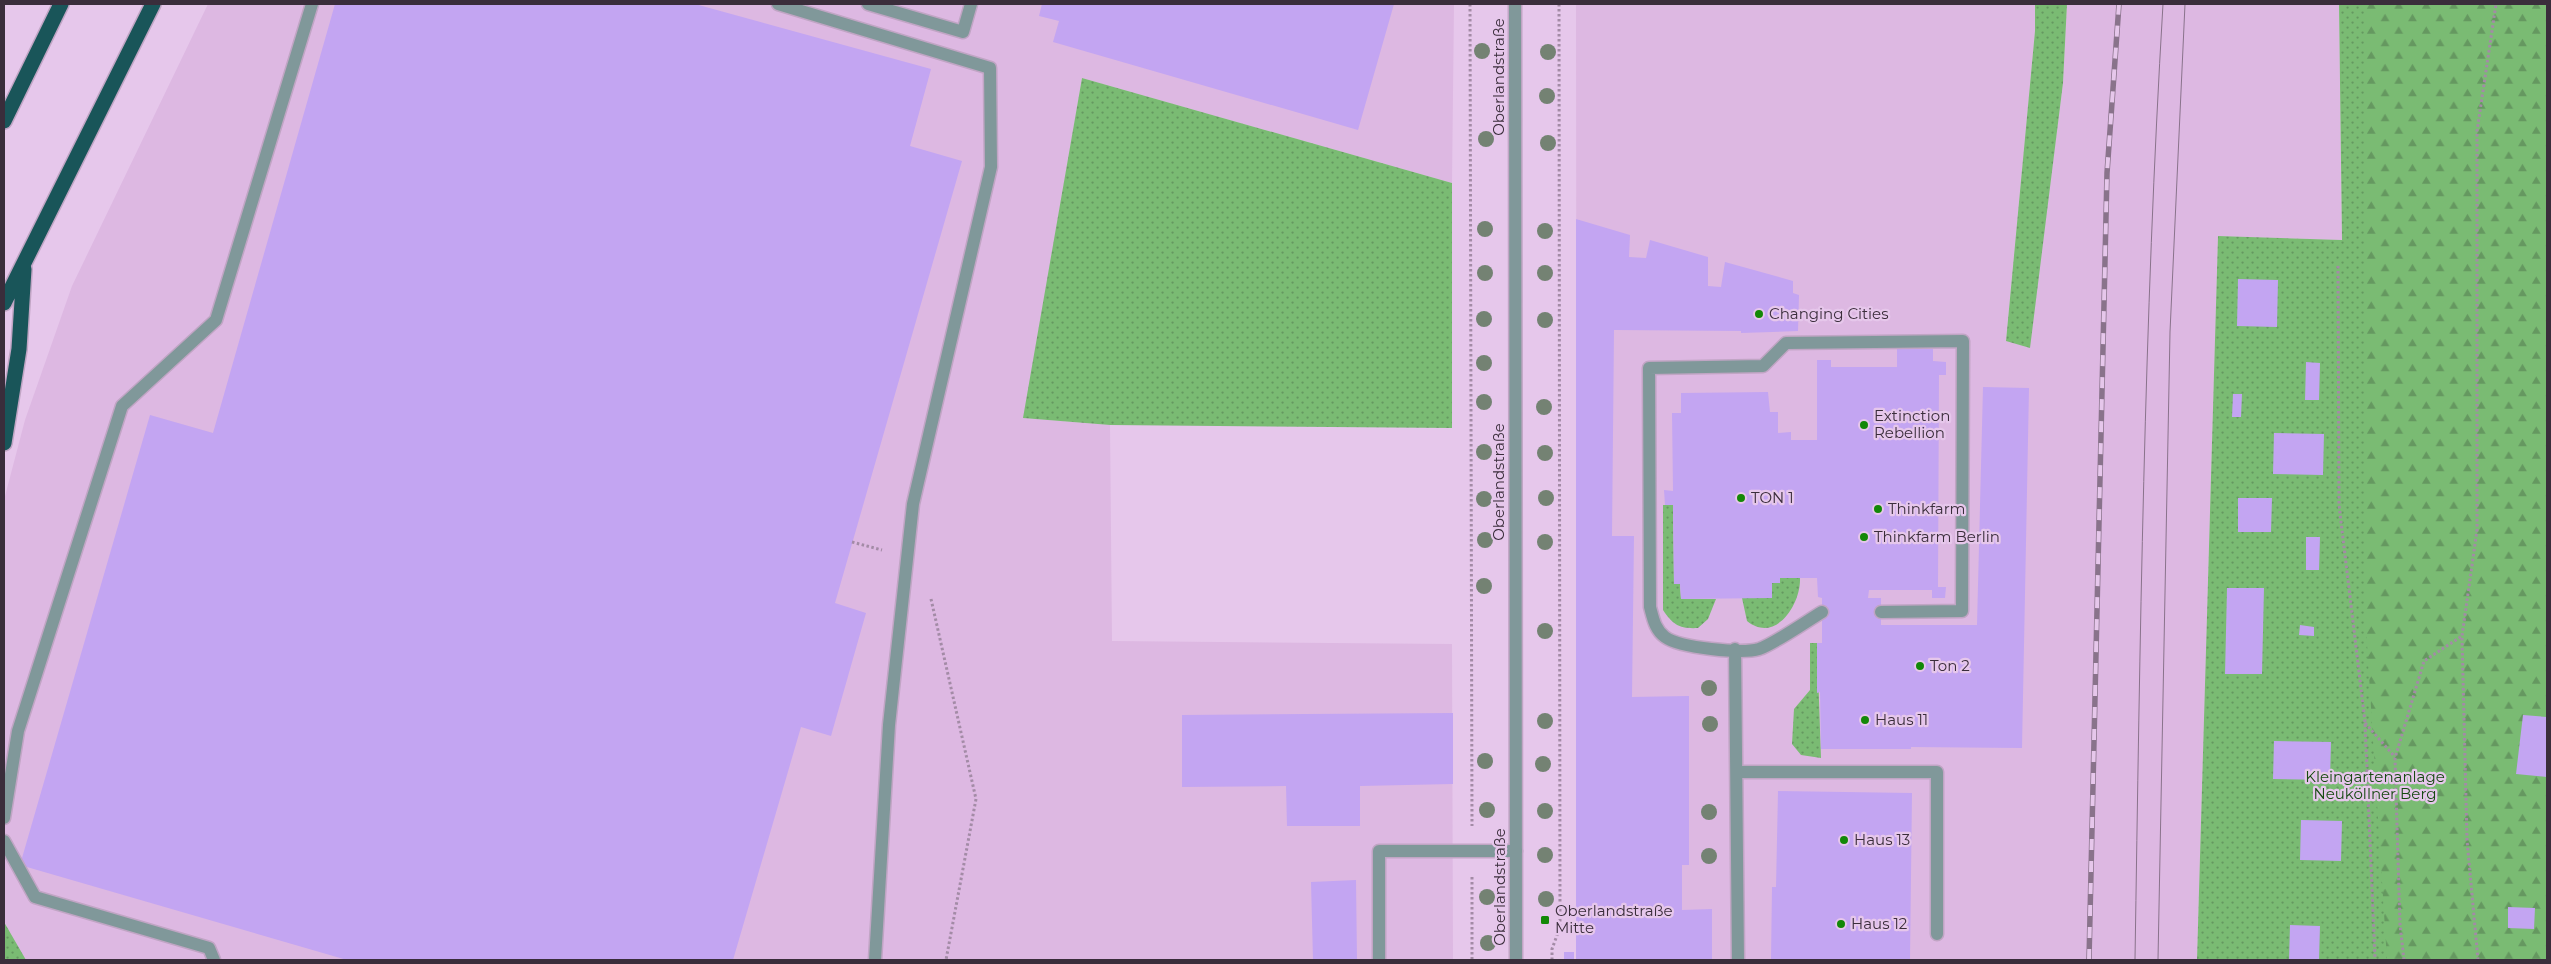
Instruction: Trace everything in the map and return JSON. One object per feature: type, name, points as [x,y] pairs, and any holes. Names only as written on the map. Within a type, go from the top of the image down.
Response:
[{"type":"highway","points":[[4,121],[62,4]]},
{"type":"highway","points":[[4,304],[153,4]]},
{"type":"highway","points":[[4,443],[19,349],[25,261]]},
{"type":"street","points":[[4,818],[18,731],[122,406],[216,320],[312,4]]},
{"type":"street","points":[[778,4],[990,68],[991,168],[913,504],[889,725],[875,960]]},
{"type":"street","points":[[868,4],[963,32],[971,4]]},
{"type":"street","name":"Oberlandstraße","points":[[1515,4],[1516,960]]},
{"type":"street","points":[[1822,612],[1758,649],[1700,648],[1680,645],[1664,637],[1655,624],[1650,607],[1649,368],[1763,366],[1786,343],[1963,341],[1962,611],[1881,612]]},
{"type":"street","points":[[1735,649],[1738,960]]},
{"type":"street","points":[[1737,772],[1937,772],[1937,934]]},
{"type":"street","points":[[4,841],[34,897],[209,948],[214,960]]},
{"type":"street","points":[[1379,960],[1379,851],[1516,851]]},
{"type":"path","points":[[1470,4],[1472,960]]},
{"type":"path","points":[[1552,960],[1552,949],[1560,927],[1559,4]]},
{"type":"path","points":[[2478,960],[2467,840],[2462,636],[2477,530],[2477,131],[2496,4]]},
{"type":"path","points":[[2338,266],[2340,505],[2364,722],[2375,960]]},
{"type":"path","points":[[852,542],[908,557]]},
{"type":"path","points":[[929,592],[976,799],[946,960]]},
{"type":"path","points":[[2404,960],[2400,925],[2395,758],[2424,661],[2462,636]]},
{"type":"path","points":[[2364,722],[2395,758]]},
{"type":"shaded area","points":[[208,4],[1454,4],[1452,183],[1082,78],[1024,418],[1110,425],[1112,641],[1452,644],[1453,960],[4,960],[4,500],[25,420],[72,286]]},
{"type":"shaded area","points":[[1576,4],[2035,4],[2035,31],[2006,340],[2029,348],[2063,83],[2067,4],[2339,4],[2342,240],[2218,236],[2197,960],[1577,960]]},
{"type":"green space","points":[[2035,4],[2067,4],[2063,83],[2030,348],[2006,341],[2035,31]]},
{"type":"green space","name":"Kleingartenanlage Neuköllner Berg","points":[[2339,4],[2547,4],[2547,941],[2543,960],[2197,960],[2218,236],[2342,240]]},
{"type":"green space","points":[[2366,4],[2547,4],[2547,960],[2387,960],[2364,596]]},
{"type":"green space","points":[[1082,78],[1452,183],[1452,428],[1110,425],[1023,418]]},
{"type":"green space","points":[[1663,505],[1673,505],[1674,584],[1680,584],[1681,599],[1716,599],[1708,619],[1698,628],[1686,628],[1674,623],[1663,610]]},
{"type":"green space","points":[[1780,578],[1800,578],[1799,589],[1791,610],[1776,625],[1767,628],[1757,627],[1747,621],[1742,598],[1771,598],[1772,583]]},
{"type":"green space","points":[[1810,643],[1817,643],[1821,758],[1801,755],[1792,744],[1794,709],[1810,690]]},
{"type":"green space","points":[[4,922],[26,960],[4,960]]},
{"type":"building","points":[[335,4],[695,4],[931,69],[910,146],[962,161],[835,603],[866,613],[831,736],[801,727],[733,960],[347,960],[20,865],[150,415],[213,433]]},
{"type":"building","points":[[1042,4],[1394,4],[1358,130],[1053,42],[1059,21],[1039,16]]},
{"type":"building","points":[[1576,219],[1630,235],[1629,257],[1646,258],[1650,240],[1708,257],[1708,286],[1721,287],[1725,262],[1793,281],[1793,293],[1799,295],[1798,331],[1741,333],[1741,331],[1614,330],[1612,536],[1634,536],[1632,697],[1689,696],[1689,865],[1682,865],[1682,910],[1712,909],[1712,960],[1576,960]]},
{"type":"building","points":[[2238,279],[2278,280],[2277,327],[2237,326]]},
{"type":"building","points":[[1897,349],[1933,349],[1933,361],[1946,362],[1946,375],[1939,375],[1938,587],[1946,587],[1945,598],[1932,598],[1932,590],[1869,590],[1868,598],[1881,598],[1881,625],[1977,625],[1983,387],[2029,388],[2022,748],[1911,747],[1911,749],[1821,749],[1820,692],[1817,693],[1817,643],[1822,643],[1822,598],[1818,597],[1817,578],[1780,578],[1780,583],[1772,583],[1772,598],[1681,599],[1680,584],[1674,584],[1673,505],[1665,505],[1664,490],[1673,491],[1672,413],[1681,413],[1681,393],[1768,392],[1770,412],[1778,412],[1778,433],[1791,432],[1791,440],[1817,440],[1817,360],[1831,360],[1831,367],[1897,367]]},
{"type":"building","points":[[2306,362],[2320,363],[2319,400],[2305,400]]},
{"type":"building","points":[[2233,394],[2242,394],[2241,417],[2232,417]]},
{"type":"building","points":[[2274,433],[2324,434],[2323,475],[2273,474]]},
{"type":"building","points":[[2238,498],[2272,498],[2271,532],[2238,532]]},
{"type":"building","points":[[2306,537],[2320,537],[2319,570],[2306,570]]},
{"type":"building","points":[[2227,588],[2264,588],[2262,674],[2225,674]]},
{"type":"building","points":[[2300,625],[2314,627],[2314,636],[2299,635]]},
{"type":"building","points":[[1453,713],[1453,784],[1360,786],[1360,826],[1287,826],[1286,786],[1182,787],[1182,715]]},
{"type":"building","points":[[2523,715],[2547,717],[2547,777],[2516,774]]},
{"type":"building","points":[[2274,741],[2331,742],[2330,780],[2273,779]]},
{"type":"building","points":[[1778,791],[1912,793],[1910,960],[1771,960],[1772,887],[1776,887]]},
{"type":"building","points":[[2301,820],[2342,821],[2341,861],[2300,860]]},
{"type":"building","points":[[1356,880],[1357,960],[1313,960],[1311,882]]},
{"type":"building","points":[[2508,907],[2535,908],[2534,929],[2508,928]]},
{"type":"building","points":[[2290,925],[2320,926],[2319,960],[2289,960]]},
{"type":"building","points":[[1564,952],[1574,952],[1574,960],[1564,960]]},
{"type":"tram line","points":[[2135,960],[2147,362],[2163,4]]},
{"type":"tram line","points":[[2158,960],[2170,332],[2185,4]]},
{"type":"railway","points":[[2089,960],[2107,173],[2119,4]]},
{"type":"place","name":"Changing Cities","points":[[1759,314]]},
{"type":"place","name":"Extinction Rebellion","points":[[1864,425]]},
{"type":"place","name":"TON 1","points":[[1741,498]]},
{"type":"place","name":"Thinkfarm","points":[[1878,509]]},
{"type":"place","name":"Thinkfarm Berlin","points":[[1864,537]]},
{"type":"place","name":"Ton 2","points":[[1920,666]]},
{"type":"place","name":"Haus 11","points":[[1865,720]]},
{"type":"place","name":"Haus 13","points":[[1844,840]]},
{"type":"place","name":"Oberlandstraße Mitte","points":[[1545,920]]},
{"type":"place","name":"Haus 12","points":[[1841,924]]}]
